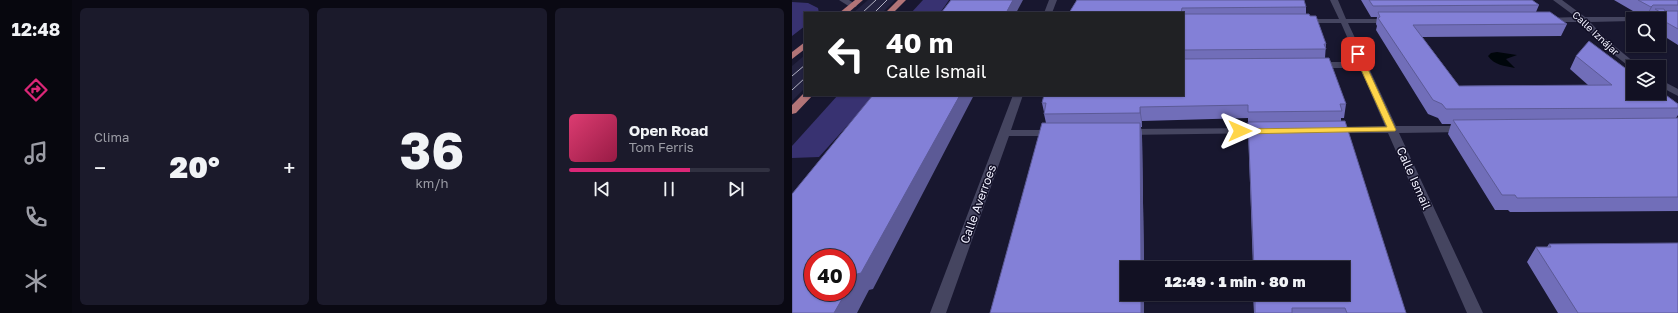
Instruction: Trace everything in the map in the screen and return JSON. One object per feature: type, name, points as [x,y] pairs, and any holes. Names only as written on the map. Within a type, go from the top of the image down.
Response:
[{"type":"main road","points":[[890,12],[902,1]]},
{"type":"main road","points":[[844,12],[856,3]]},
{"type":"main road","points":[[792,56],[804,46]]},
{"type":"main road","points":[[792,111],[807,96]]},
{"type":"street","points":[[843,0],[856,3]]},
{"type":"street","points":[[1048,12],[1053,0]]},
{"type":"street","name":"Calle Ismail","points":[[1334,0],[1475,313]]},
{"type":"street","name":"Calle Iznájar","points":[[1557,0],[1584,20],[1604,42],[1627,60]]},
{"type":"street","points":[[1537,20],[1626,19]]},
{"type":"street","points":[[1297,21],[1397,21]]},
{"type":"street","points":[[1308,65],[1363,65]]},
{"type":"street","points":[[1666,86],[1678,92]]},
{"type":"street","name":"Calle Averroes","points":[[938,313],[1018,96]]},
{"type":"street","points":[[1324,130],[1475,129]]},
{"type":"street","points":[[1111,132],[1276,131]]},
{"type":"street","points":[[1004,134],[1064,133]]},
{"type":"shaded area","points":[[868,0],[895,0],[883,12],[854,12]]},
{"type":"shaded area","points":[[923,0],[949,0],[941,12],[912,12]]},
{"type":"shaded area","points":[[792,2],[808,3],[818,8],[819,12],[804,12],[804,27],[792,36]]},
{"type":"shaded area","points":[[1497,52],[1517,55],[1506,59],[1515,68],[1504,66],[1490,59],[1488,56],[1491,53]]},
{"type":"shaded area","points":[[804,56],[804,89],[792,101],[792,66]]},
{"type":"shaded area","points":[[837,96],[874,96],[819,157],[792,158],[792,146]]},
{"type":"building","points":[[951,0],[1013,0],[1007,12],[942,12]]},
{"type":"building","points":[[1077,0],[1304,0],[1306,7],[1182,8],[1181,12],[1070,12]]},
{"type":"building","points":[[1369,0],[1532,0],[1539,5],[1373,6]]},
{"type":"building","points":[[1638,0],[1678,0],[1678,5],[1653,5],[1651,7]]},
{"type":"building","points":[[1655,9],[1678,11],[1678,29],[1666,22],[1666,12],[1660,12]]},
{"type":"building","points":[[1378,12],[1550,12],[1567,24],[1413,25],[1459,86],[1612,85],[1576,56],[1589,41],[1626,69],[1626,100],[1666,100],[1666,95],[1678,104],[1678,108],[1446,109],[1442,104],[1433,100],[1378,18],[1380,17]]},
{"type":"building","points":[[1184,14],[1309,14],[1310,16],[1316,16],[1326,44],[1324,44],[1326,49],[1184,50]]},
{"type":"building","points":[[1329,58],[1346,104],[1340,104],[1342,111],[1248,112],[1248,105],[1140,107],[1140,113],[1044,114],[1046,103],[1042,103],[1044,96],[1184,96],[1184,59]]},
{"type":"building","points":[[872,96],[959,96],[861,273],[856,276],[856,249],[804,249],[804,301],[841,301],[834,313],[792,313],[792,194]]},
{"type":"building","points":[[1678,118],[1678,197],[1517,198],[1515,195],[1502,195],[1453,120]]},
{"type":"building","points":[[1345,121],[1406,313],[1347,313],[1345,308],[1292,308],[1292,313],[1255,313],[1255,301],[1350,301],[1350,261],[1254,261],[1248,122]]},
{"type":"building","points":[[1042,123],[1140,123],[1141,261],[1120,261],[1120,301],[1141,301],[1141,313],[990,313]]},
{"type":"building","points":[[1678,243],[1678,313],[1578,313],[1536,247],[1551,247],[1549,244]]},
{"type":"tram line","points":[[863,12],[876,0]]},
{"type":"tram line","points":[[875,12],[887,0]]},
{"type":"tram line","points":[[792,76],[804,66]]},
{"type":"tram line","points":[[792,90],[804,79]]},
{"type":"route","points":[[1240,131],[1392,130],[1358,54]]}]
